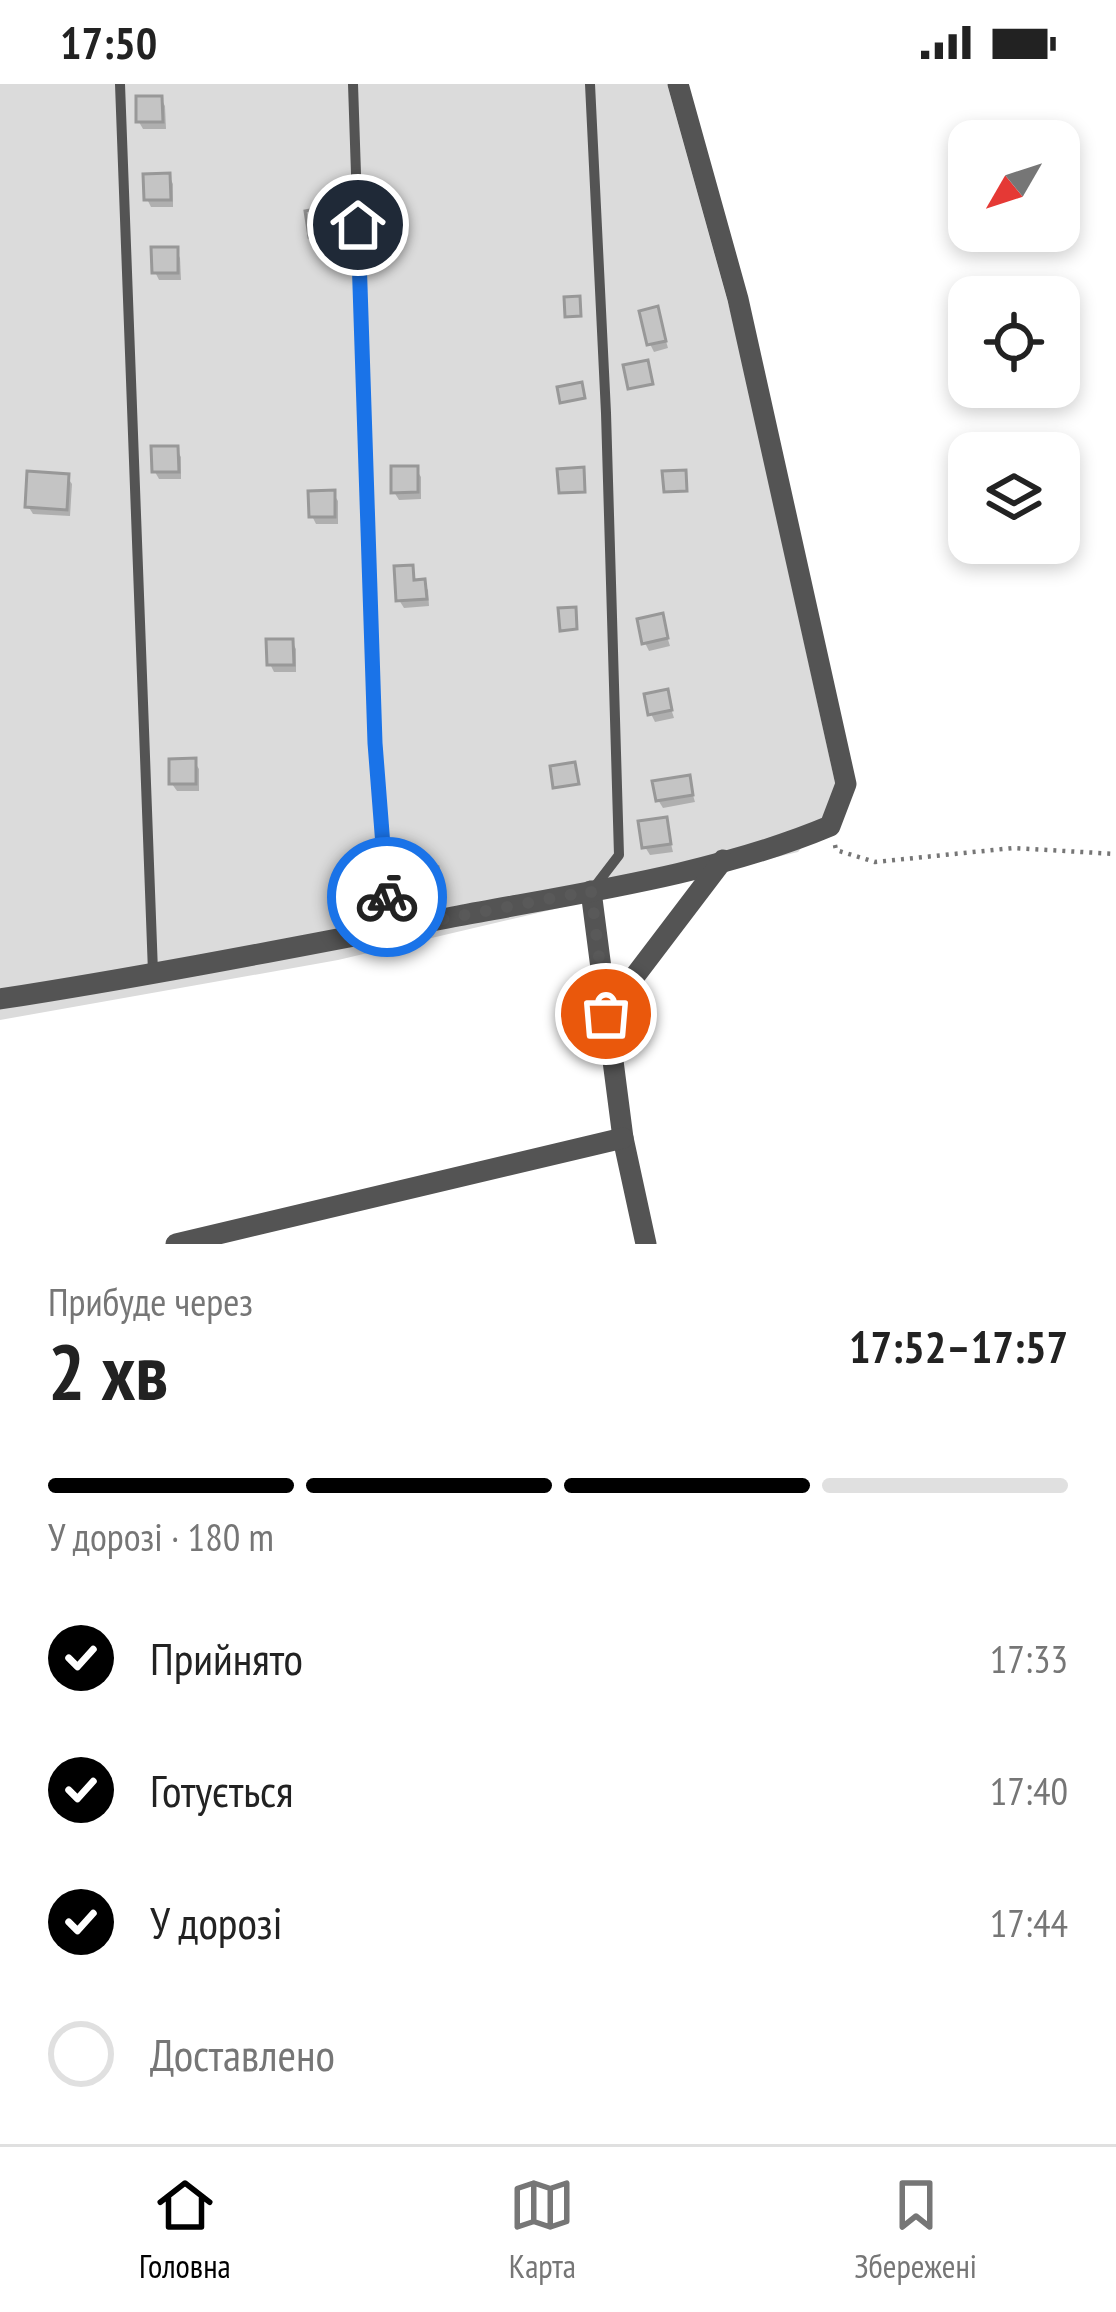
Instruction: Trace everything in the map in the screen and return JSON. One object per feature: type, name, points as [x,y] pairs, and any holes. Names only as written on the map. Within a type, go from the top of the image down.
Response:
[{"type":"street","points":[[0,998],[153,975],[591,891],[779,848],[830,826],[846,784],[737,298],[678,84]]},
{"type":"street","points":[[606,1014],[722,860]]},
{"type":"street","points":[[591,891],[623,1138],[646,1244]]},
{"type":"street","points":[[176,1244],[623,1138]]},
{"type":"lane","points":[[120,84],[153,975]]},
{"type":"lane","points":[[353,84],[375,743],[390,929]]},
{"type":"lane","points":[[590,84],[606,413],[619,854],[591,891]]},
{"type":"path","points":[[830,826],[836,850],[875,862],[1013,848],[1116,854]]},
{"type":"shaded area","points":[[0,84],[667,84],[735,328],[839,801],[798,852],[338,960],[0,1020]]},
{"type":"building","points":[[136,96],[162,96],[163,122],[136,122]]},
{"type":"building","points":[[170,173],[171,200],[144,200],[143,174]]},
{"type":"building","points":[[331,206],[336,232],[309,237],[305,211]]},
{"type":"building","points":[[151,247],[178,247],[178,273],[152,273]]},
{"type":"building","points":[[580,296],[581,316],[565,317],[564,297]]},
{"type":"building","points":[[658,306],[666,341],[647,345],[639,311]]},
{"type":"building","points":[[648,360],[653,384],[628,389],[623,365]]},
{"type":"building","points":[[582,382],[585,398],[560,403],[557,387]]},
{"type":"building","points":[[151,446],[178,446],[179,472],[152,472]]},
{"type":"building","points":[[391,466],[418,466],[418,492],[391,493]]},
{"type":"building","points":[[584,467],[585,492],[559,493],[557,469]]},
{"type":"building","points":[[686,470],[687,491],[664,492],[662,471]]},
{"type":"building","points":[[27,471],[69,474],[67,510],[25,507]]},
{"type":"building","points":[[335,490],[335,517],[309,517],[308,491]]},
{"type":"building","points":[[413,565],[414,580],[425,579],[427,599],[396,601],[394,566]]},
{"type":"building","points":[[576,607],[577,629],[560,631],[558,608]]},
{"type":"building","points":[[663,613],[668,638],[642,644],[637,619]]},
{"type":"building","points":[[266,639],[293,639],[294,665],[267,665]]},
{"type":"building","points":[[668,689],[672,710],[648,715],[644,694]]},
{"type":"building","points":[[196,758],[196,784],[169,784],[169,759]]},
{"type":"building","points":[[575,762],[579,784],[553,788],[550,766]]},
{"type":"building","points":[[690,775],[693,795],[656,801],[652,781]]},
{"type":"building","points":[[667,817],[671,844],[642,848],[638,821]]},
{"type":"building","points":[[438,867],[442,888],[416,892],[412,871]]},
{"type":"way so far","points":[[387,897],[390,929],[591,891],[606,1014]]},
{"type":"route","points":[[358,225],[375,743],[387,897]]}]
